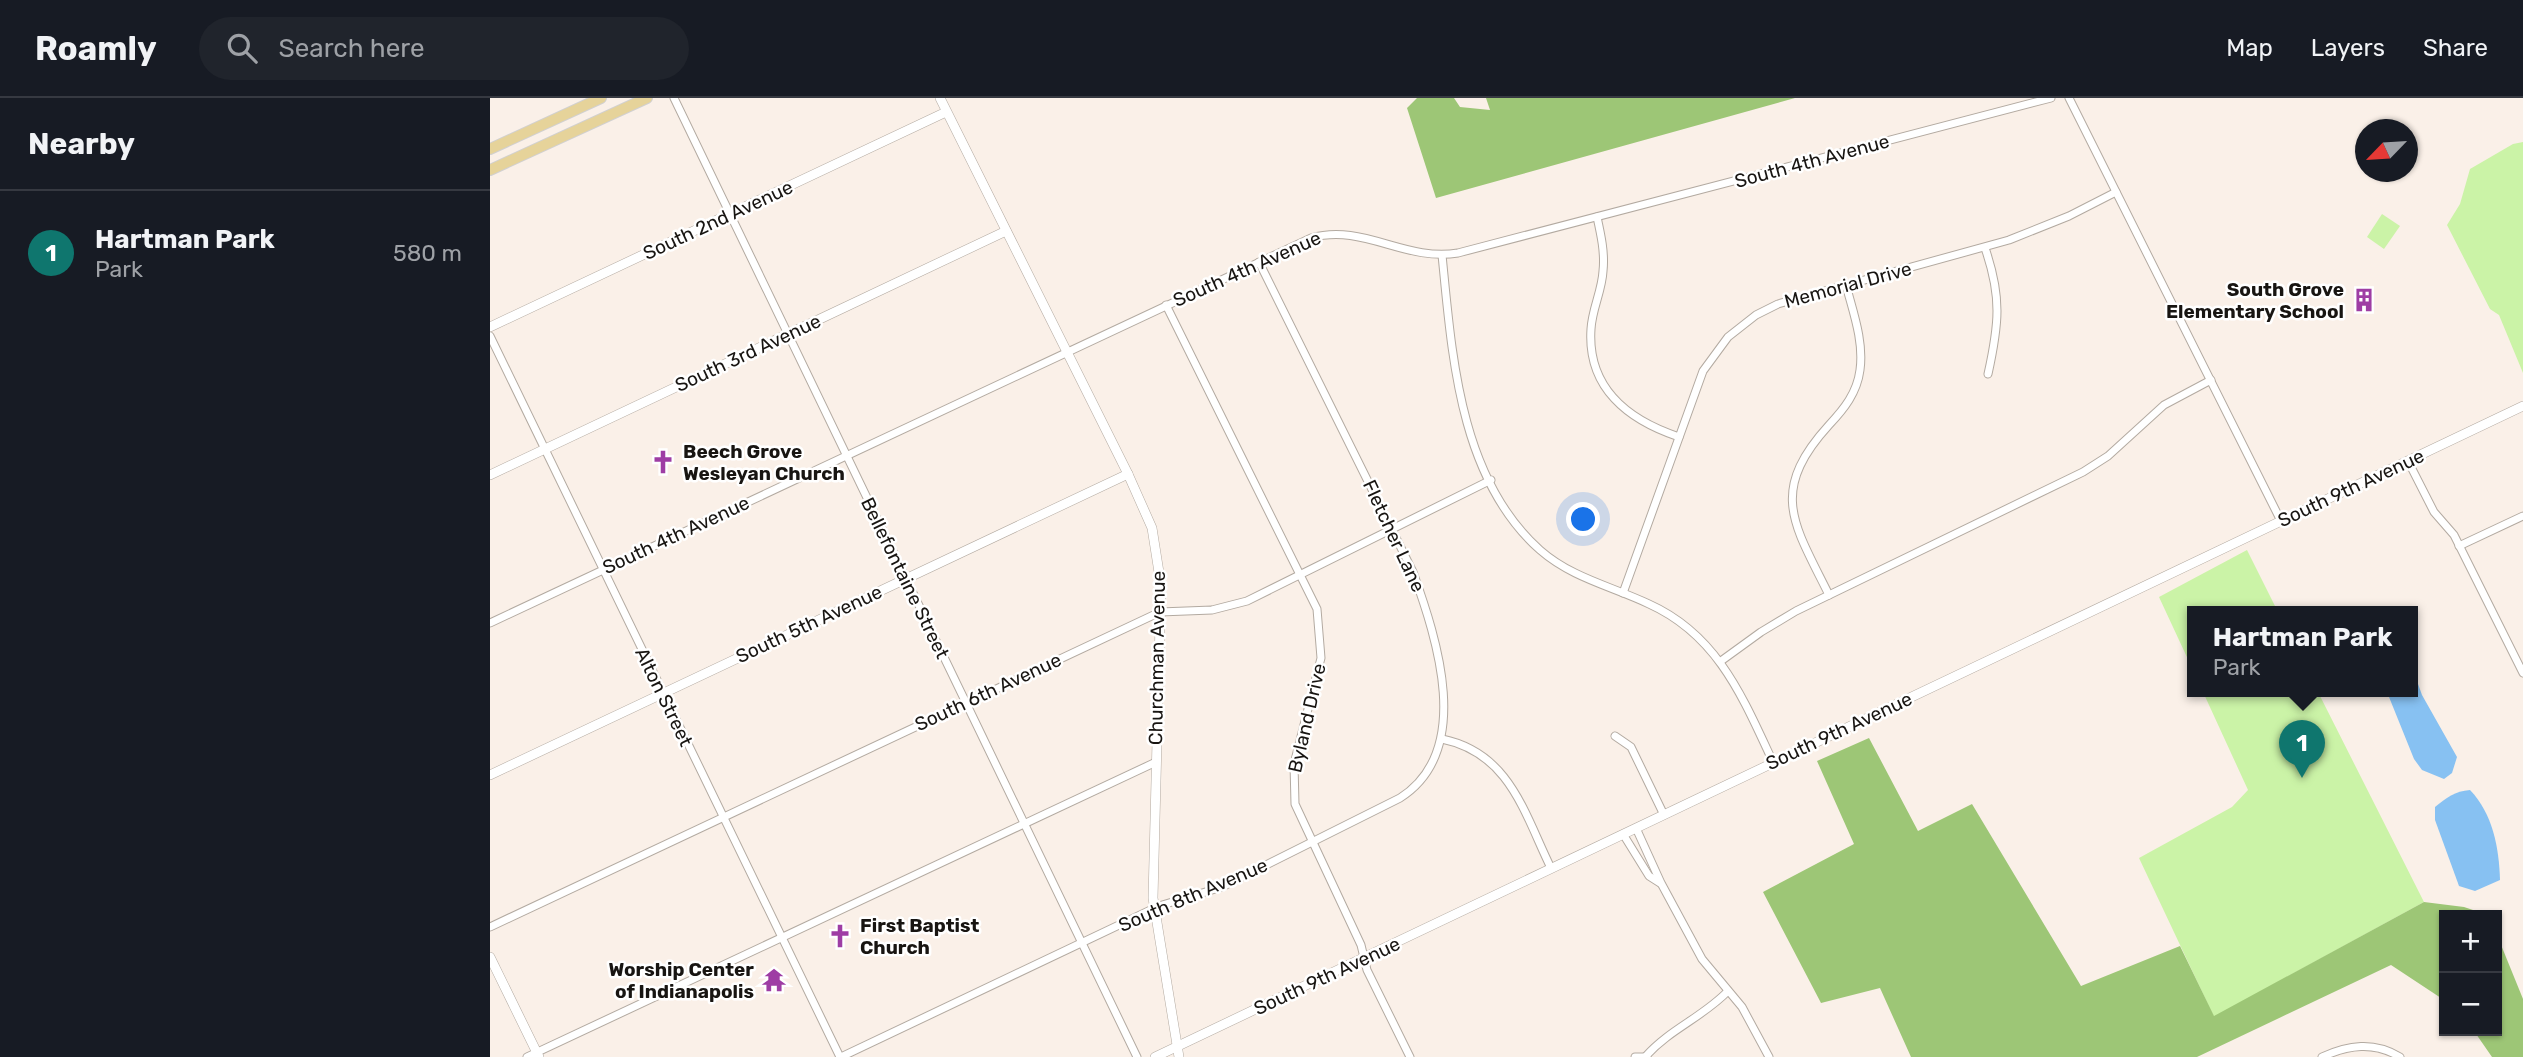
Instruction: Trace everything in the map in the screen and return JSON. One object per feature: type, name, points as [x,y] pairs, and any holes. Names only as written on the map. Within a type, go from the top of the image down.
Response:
[{"type":"main road","points":[[490,149],[601,98]]},
{"type":"main road","points":[[490,169],[647,98]]},
{"type":"street","name":"Bellefontaine Street","points":[[674,98],[1137,1057]]},
{"type":"street","name":"Churchman Avenue","points":[[940,98],[1129,474],[1155,540],[1160,570],[1160,612],[1154,909],[1179,1057]]},
{"type":"street","name":"South 4th Avenue","points":[[490,623],[1311,238],[1340,233],[1364,236],[1412,253],[1442,255],[2051,98]]},
{"type":"street","points":[[2069,98],[2281,521]]},
{"type":"street","name":"South 2nd Avenue","points":[[490,327],[946,112]]},
{"type":"street","name":"Memorial Drive","points":[[1623,593],[1703,371],[1728,337],[1766,309],[1985,248],[2050,225],[2116,192]]},
{"type":"street","points":[[1597,217],[1604,267],[1591,341],[1597,373],[1609,395],[1624,412],[1654,429],[1679,437]]},
{"type":"street","name":"South 3rd Avenue","points":[[490,475],[1006,231]]},
{"type":"street","points":[[1985,248],[1997,285],[2000,310],[1988,374]]},
{"type":"street","points":[[1442,255],[1457,385],[1470,433],[1491,480],[1517,525],[1539,549],[1570,571],[1669,613],[1690,628],[1721,661],[1740,690],[1773,762]]},
{"type":"street","name":"Fletcher Lane","points":[[1259,262],[1413,572],[1433,634],[1444,718],[1442,739]]},
{"type":"street","points":[[1829,595],[1797,529],[1792,497],[1801,461],[1846,406],[1859,375],[1860,341],[1846,285]]},
{"type":"street","name":"Byland Drive","points":[[1166,305],[1318,610],[1322,646],[1293,780],[1295,804],[1370,976],[1410,1057]]},
{"type":"street","name":"Alton Street","points":[[490,336],[840,1057]]},
{"type":"street","points":[[1721,661],[1767,627],[2083,472],[2108,456],[2164,405],[2211,380]]},
{"type":"street","name":"South 9th Avenue","points":[[1155,1057],[2523,406]]},
{"type":"street","points":[[2408,461],[2434,512],[2459,546],[2523,673]]},
{"type":"street","name":"South 5th Avenue","points":[[490,775],[1129,474]]},
{"type":"street","name":"South 6th Avenue","points":[[490,926],[1160,612],[1227,607],[1302,575],[1491,480]]},
{"type":"street","points":[[2459,546],[2523,516]]},
{"type":"street","points":[[2515,657],[2523,653]]},
{"type":"street","points":[[1615,736],[1631,747],[1664,815]]},
{"type":"street","points":[[1442,739],[1478,750],[1502,772],[1551,868]]},
{"type":"street","name":"South 8th Avenue","points":[[840,1057],[1154,909],[1222,887],[1411,791],[1430,769],[1442,739]]},
{"type":"street","points":[[490,957],[534,1056],[1156,762]]},
{"type":"street","points":[[1636,828],[1661,883],[1708,969],[1747,1014],[1769,1057]]},
{"type":"street","points":[[1623,834],[1649,876],[1661,883]]},
{"type":"street","points":[[1636,1057],[1647,1057],[1662,1039],[1709,1009],[1728,991]]},
{"type":"street","points":[[2322,1057],[2342,1048],[2361,1046],[2381,1048],[2399,1057]]},
{"type":"green space","points":[[1417,98],[1454,98],[1460,107],[1490,110],[1486,98],[1795,98],[1436,198],[1407,108]]},
{"type":"green space","points":[[2523,142],[2523,373],[2499,315],[2490,309],[2447,225],[2460,204],[2470,169],[2513,144]]},
{"type":"green space","points":[[2382,214],[2400,226],[2384,249],[2367,237]]},
{"type":"green space","points":[[2247,550],[2275,606],[2187,606],[2187,657],[2159,597]]},
{"type":"green space","points":[[2205,697],[2321,697],[2424,902],[2214,1017],[2139,858],[2232,807],[2248,790]]},
{"type":"green space","points":[[1869,738],[1918,831],[1972,804],[2081,986],[2180,946],[2214,1016],[2424,902],[2473,910],[2439,910],[2439,997],[2391,965],[2197,1057],[1911,1057],[1880,988],[1821,1003],[1763,892],[1854,844],[1817,761]]},
{"type":"green space","points":[[2502,947],[2523,999],[2523,1057],[2492,1057],[2477,1036],[2502,1036]]},
{"type":"water","points":[[2418,684],[2457,757],[2452,773],[2444,779],[2422,770],[2414,759],[2389,697],[2418,697]]},
{"type":"water","points":[[2470,790],[2478,799],[2493,832],[2500,880],[2475,891],[2459,886],[2435,820],[2435,807],[2451,796]]},
{"type":"place","name":"South Grove Elementary School","points":[[2364,300]]},
{"type":"place","name":"Beech Grove Wesleyan Church","points":[[663,462]]},
{"type":"place","name":"Hartman Park","points":[[2302,778]]},
{"type":"place","name":"First Baptist Church","points":[[840,936]]},
{"type":"place","name":"Worship Center of Indianapolis","points":[[774,980]]}]
